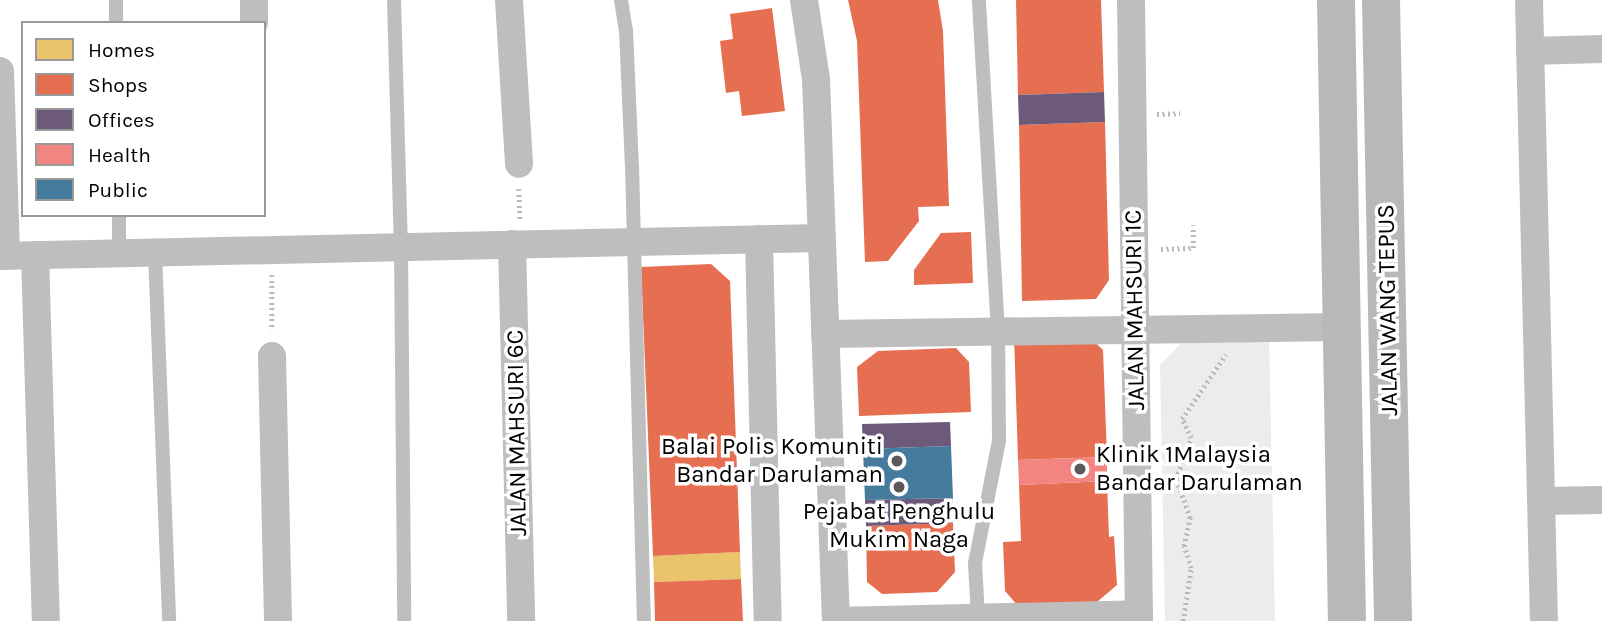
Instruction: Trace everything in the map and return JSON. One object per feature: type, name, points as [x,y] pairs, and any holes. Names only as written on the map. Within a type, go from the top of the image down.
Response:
[{"type":"main road","name":"JALAN WANG TEPUS","points":[[1336,0],[1339,327],[1347,621]]},
{"type":"main road","name":"JALAN WANG TEPUS","points":[[1381,0],[1393,621]]},
{"type":"street","points":[[254,0],[254,21]]},
{"type":"street","points":[[509,0],[519,164]]},
{"type":"street","points":[[804,0],[816,79],[836,621],[1139,617]]},
{"type":"street","name":"JALAN MAHSURI 1C","points":[[1131,0],[1139,617]]},
{"type":"street","points":[[1529,0],[1544,621]]},
{"type":"street","points":[[1530,51],[1602,49]]},
{"type":"street","points":[[0,71],[3,256],[821,238]]},
{"type":"street","points":[[759,239],[768,621]]},
{"type":"street","name":"JALAN MAHSURI 6C","points":[[517,244],[521,621]]},
{"type":"street","points":[[35,255],[46,621]]},
{"type":"street","points":[[825,334],[1339,327]]},
{"type":"street","points":[[272,356],[278,621]]},
{"type":"street","points":[[1542,500],[1602,500]]},
{"type":"lane","points":[[116,0],[116,21]]},
{"type":"lane","points":[[394,0],[401,247],[404,621]]},
{"type":"lane","points":[[621,0],[626,30],[643,621]]},
{"type":"lane","points":[[979,0],[998,332],[999,441],[975,563],[986,619]]},
{"type":"lane","points":[[119,217],[119,253]]},
{"type":"lane","points":[[155,252],[169,621]]},
{"type":"path","points":[[517,244],[519,164]]},
{"type":"path","points":[[1134,249],[1194,248],[1193,225]]},
{"type":"path","points":[[271,250],[272,356]]},
{"type":"path","points":[[1183,621],[1191,568],[1184,546],[1189,518],[1176,479],[1191,438],[1182,419],[1226,357],[1224,329]]},
{"type":"shaded area","points":[[1269,337],[1275,621],[1165,621],[1160,365],[1185,339]]},
{"type":"building: Homes","points":[[740,552],[741,579],[654,582],[653,556]]},
{"type":"building: Shops","points":[[848,0],[938,0],[943,31],[949,206],[918,207],[919,221],[888,261],[865,262],[857,41]]},
{"type":"building: Shops","points":[[1016,0],[1101,0],[1104,92],[1018,95]]},
{"type":"building: Shops","points":[[772,8],[785,111],[742,116],[739,91],[726,93],[720,41],[733,39],[730,14]]},
{"type":"building: Shops","points":[[1105,122],[1109,280],[1096,299],[1022,301],[1019,125]]},
{"type":"building: Shops","points":[[971,232],[973,283],[914,285],[914,270],[941,233]]},
{"type":"building: Shops","points":[[711,264],[730,281],[740,552],[653,556],[641,267]]},
{"type":"building: Shops","points":[[1085,333],[1103,350],[1107,457],[1018,460],[1014,335]]},
{"type":"building: Shops","points":[[956,348],[969,362],[971,412],[859,416],[857,367],[878,351]]},
{"type":"building: Shops","points":[[1107,481],[1109,537],[1114,536],[1117,585],[1097,602],[1018,606],[1005,591],[1003,542],[1021,541],[1019,485]]},
{"type":"building: Shops","points":[[953,523],[955,572],[937,592],[882,594],[867,582],[866,526]]},
{"type":"building: Shops","points":[[741,579],[743,621],[655,621],[654,582]]},
{"type":"building: Offices","points":[[1104,92],[1105,122],[1019,125],[1018,95]]},
{"type":"building: Offices","points":[[950,422],[951,446],[863,449],[862,424]]},
{"type":"building: Offices","points":[[953,498],[953,523],[866,526],[865,500]]},
{"type":"building: Health","points":[[1107,457],[1107,481],[1019,485],[1018,460]]},
{"type":"building: Public","points":[[951,446],[953,498],[865,500],[863,449]]},
{"type":"place","name":"Balai Polis Komuniti Bandar Darulaman","points":[[897,461]]},
{"type":"place","name":"Klinik 1Malaysia Bandar Darulaman","points":[[1080,469]]},
{"type":"place","name":"Pejabat Penghulu Mukim Naga","points":[[899,487]]}]
